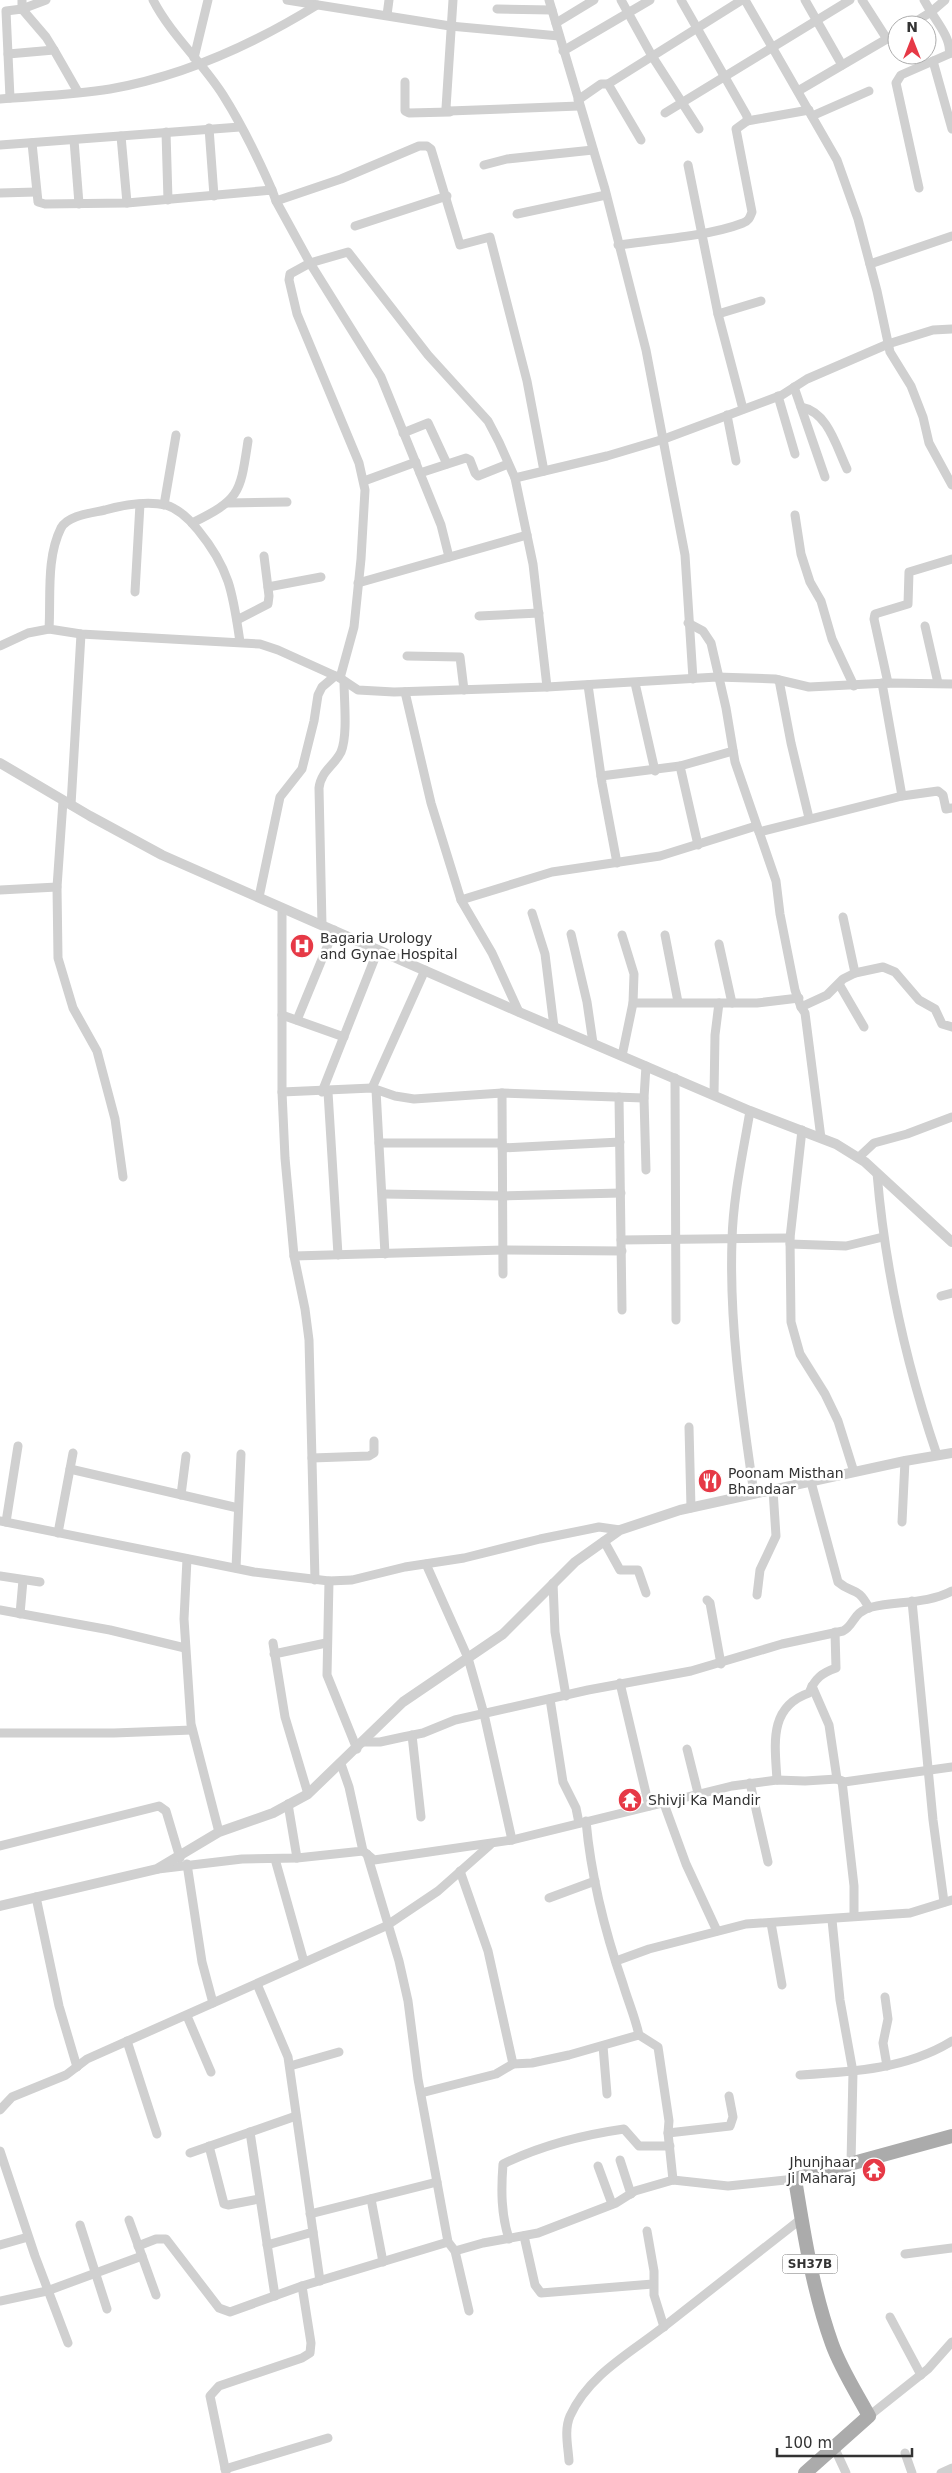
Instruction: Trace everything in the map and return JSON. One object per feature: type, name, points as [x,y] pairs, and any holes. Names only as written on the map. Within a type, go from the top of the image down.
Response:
[{"type":"main road","points":[[795,2180],[952,2136]]},
{"type":"main road","name":"SH37B","points":[[795,2180],[815,2284],[833,2346],[869,2416]]},
{"type":"main road","points":[[805,2473],[869,2416]]},
{"type":"street","points":[[10,98],[3,9],[46,0]]},
{"type":"street","points":[[153,0],[161,15],[223,95],[276,201],[310,263],[381,377],[441,525],[449,557]]},
{"type":"street","points":[[197,61],[208,0]]},
{"type":"street","points":[[287,0],[450,26],[560,36]]},
{"type":"street","points":[[386,15],[389,0]]},
{"type":"street","points":[[450,112],[446,108],[453,0]]},
{"type":"street","points":[[549,0],[606,195],[646,350],[686,555],[688,623],[693,679]]},
{"type":"street","points":[[556,23],[594,0]]},
{"type":"street","points":[[622,0],[652,56],[700,129]]},
{"type":"street","points":[[563,50],[650,0]]},
{"type":"street","points":[[681,0],[726,76],[747,116],[747,121]]},
{"type":"street","points":[[405,82],[405,111],[410,113],[578,103],[601,84],[608,84],[744,0],[837,160],[858,219],[890,352],[911,386],[923,417],[929,443],[952,485]]},
{"type":"street","points":[[805,0],[842,65]]},
{"type":"street","points":[[665,113],[681,101],[726,76],[850,0]]},
{"type":"street","points":[[798,91],[887,39],[862,0]]},
{"type":"street","points":[[924,0],[933,15]]},
{"type":"street","points":[[926,15],[945,0]]},
{"type":"street","points":[[22,4],[46,37],[78,92]]},
{"type":"street","points":[[0,99],[109,89],[153,79],[279,28],[317,5]]},
{"type":"street","points":[[497,9],[552,10]]},
{"type":"street","points":[[937,22],[950,44],[951,50],[949,54],[937,59]]},
{"type":"street","points":[[8,54],[54,50]]},
{"type":"street","points":[[919,188],[896,83],[901,75],[924,65]]},
{"type":"street","points":[[934,65],[952,129]]},
{"type":"street","points":[[608,84],[641,140]]},
{"type":"street","points":[[618,245],[702,233],[744,223],[750,219],[752,212],[736,130],[747,121],[810,113],[869,91]]},
{"type":"street","points":[[0,145],[240,127]]},
{"type":"street","points":[[209,128],[214,196]]},
{"type":"street","points":[[166,132],[168,200]]},
{"type":"street","points":[[121,136],[127,203]]},
{"type":"street","points":[[74,140],[79,204]]},
{"type":"street","points":[[32,143],[38,202],[45,204],[127,203],[272,190]]},
{"type":"street","points":[[276,201],[341,179],[419,146],[427,146],[431,149],[447,196],[460,245],[490,237],[527,382],[544,471]]},
{"type":"street","points":[[484,165],[507,159],[593,150]]},
{"type":"street","points":[[688,165],[718,314],[743,409]]},
{"type":"street","points":[[0,193],[36,192]]},
{"type":"street","points":[[517,214],[606,195]]},
{"type":"street","points":[[355,226],[447,196]]},
{"type":"street","points":[[870,264],[952,236]]},
{"type":"street","points":[[322,925],[319,788],[324,772],[338,757],[344,742],[340,678],[354,627],[362,559],[364,481],[360,463],[295,307],[290,274],[310,263],[348,252],[428,355],[488,421],[515,478],[533,564],[547,687]]},
{"type":"street","points":[[718,314],[761,301]]},
{"type":"street","points":[[515,478],[664,439],[778,396],[807,379],[888,344],[933,330],[952,329]]},
{"type":"street","points":[[794,387],[825,477]]},
{"type":"street","points":[[778,396],[795,454]]},
{"type":"street","points":[[801,407],[809,409],[820,416],[847,468]]},
{"type":"street","points":[[727,415],[736,462]]},
{"type":"street","points":[[403,433],[428,423],[447,464]]},
{"type":"street","points":[[164,505],[176,435]]},
{"type":"street","points":[[228,503],[239,485],[243,474],[248,441]]},
{"type":"street","points":[[420,473],[469,459],[478,476],[508,464]]},
{"type":"street","points":[[364,481],[416,462]]},
{"type":"street","points":[[192,523],[228,503],[287,502]]},
{"type":"street","points":[[135,592],[140,504]]},
{"type":"street","points":[[49,629],[53,551],[62,526],[70,519],[120,506],[140,504],[164,505],[175,509],[192,523],[214,549],[227,574],[234,599],[240,642]]},
{"type":"street","points":[[795,515],[802,554],[810,582],[822,600],[832,640],[854,686]]},
{"type":"street","points":[[358,583],[527,535]]},
{"type":"street","points":[[237,620],[266,606],[269,600],[264,556]]},
{"type":"street","points":[[902,796],[874,619],[875,614],[908,604],[909,572],[952,559]]},
{"type":"street","points":[[268,587],[321,577]]},
{"type":"street","points":[[479,616],[539,613]]},
{"type":"street","points":[[688,623],[697,626],[708,636],[726,708],[733,751],[747,801],[776,881],[780,914],[799,1002],[805,1013],[821,1138]]},
{"type":"street","points":[[925,626],[938,683]]},
{"type":"street","points":[[0,646],[28,633],[49,629],[81,634],[260,644],[278,650],[340,678],[358,690],[405,692],[588,686],[717,677],[779,680],[809,687],[885,683],[952,684]]},
{"type":"street","points":[[81,634],[67,803],[57,887],[57,948],[62,973],[73,1008],[97,1051],[116,1119],[124,1177]]},
{"type":"street","points":[[408,656],[460,657],[464,690]]},
{"type":"street","points":[[259,897],[280,797],[302,769],[314,721],[318,695],[322,687],[340,678]]},
{"type":"street","points":[[779,680],[791,743],[810,818]]},
{"type":"street","points":[[635,683],[655,771]]},
{"type":"street","points":[[588,686],[601,776],[617,863]]},
{"type":"street","points":[[405,692],[431,803],[461,900],[492,953],[519,1012]]},
{"type":"street","points":[[601,776],[655,771],[733,751]]},
{"type":"street","points":[[0,763],[67,803],[162,855],[519,1012],[750,1111],[821,1138],[858,1158],[950,1238]]},
{"type":"street","points":[[680,766],[698,845]]},
{"type":"street","points":[[461,900],[552,872],[660,856],[758,829],[902,796],[938,791],[942,794],[946,809],[952,808]]},
{"type":"street","points":[[0,890],[57,887]]},
{"type":"street","points":[[282,908],[282,1092],[294,1256],[307,1324],[315,1580]]},
{"type":"street","points":[[532,914],[545,954],[554,1027]]},
{"type":"street","points":[[843,917],[855,973]]},
{"type":"street","points":[[297,1020],[334,930]]},
{"type":"street","points":[[571,934],[587,1002],[593,1043]]},
{"type":"street","points":[[622,935],[634,974],[633,1003],[622,1056]]},
{"type":"street","points":[[665,935],[678,1002]]},
{"type":"street","points":[[719,944],[732,1003]]},
{"type":"street","points":[[338,1255],[325,1092],[378,950]]},
{"type":"street","points":[[633,1003],[799,1002],[827,995],[855,973],[875,967],[889,968],[919,1000],[935,1009],[942,1024],[952,1027]]},
{"type":"street","points":[[386,1254],[374,1089],[425,970]]},
{"type":"street","points":[[839,984],[864,1027]]},
{"type":"street","points":[[714,1095],[715,1035],[719,1003]]},
{"type":"street","points":[[282,1015],[344,1037]]},
{"type":"street","points":[[646,1066],[644,1098],[646,1170]]},
{"type":"street","points":[[675,1078],[676,1320]]},
{"type":"street","points":[[282,1092],[374,1089],[395,1096],[414,1099],[502,1093],[644,1098]]},
{"type":"street","points":[[502,1093],[503,1274]]},
{"type":"street","points":[[619,1097],[622,1310]]},
{"type":"street","points":[[750,1111],[732,1239],[734,1342],[754,1494]]},
{"type":"street","points":[[858,1158],[874,1143],[907,1134],[952,1117]]},
{"type":"street","points":[[802,1130],[790,1241],[789,1298],[794,1338],[800,1354],[833,1410],[854,1472]]},
{"type":"street","points":[[379,1143],[502,1146],[620,1142]]},
{"type":"street","points":[[877,1173],[883,1237],[912,1376],[937,1455]]},
{"type":"street","points":[[382,1194],[502,1196],[621,1193]]},
{"type":"street","points":[[621,1240],[732,1239],[790,1241],[825,1247],[846,1246],[883,1237]]},
{"type":"street","points":[[294,1256],[502,1250],[622,1251]]},
{"type":"street","points":[[941,1296],[952,1294]]},
{"type":"street","points":[[689,1427],[691,1508]]},
{"type":"street","points":[[312,1458],[369,1456],[374,1453],[374,1441]]},
{"type":"street","points":[[18,1446],[3,1522],[187,1559],[315,1580],[352,1580],[464,1558],[540,1539],[599,1528],[620,1530]]},
{"type":"street","points":[[58,1533],[73,1453]]},
{"type":"street","points":[[184,1861],[219,1832],[272,1814],[308,1794],[403,1702],[502,1634],[540,1599],[552,1583],[620,1530],[691,1508],[905,1461],[952,1453]]},
{"type":"street","points":[[236,1568],[241,1454]]},
{"type":"street","points":[[181,1495],[186,1456]]},
{"type":"street","points":[[902,1522],[905,1461]]},
{"type":"street","points":[[70,1469],[238,1508]]},
{"type":"street","points":[[811,1482],[838,1582],[842,1586],[860,1592],[869,1608]]},
{"type":"street","points":[[757,1595],[760,1570],[776,1536],[773,1490]]},
{"type":"street","points":[[604,1541],[620,1570],[638,1570],[646,1593]]},
{"type":"street","points":[[187,1559],[185,1648],[192,1730],[219,1832]]},
{"type":"street","points":[[426,1564],[468,1658],[484,1714],[512,1840]]},
{"type":"street","points":[[0,1576],[40,1582]]},
{"type":"street","points":[[20,1614],[23,1580]]},
{"type":"street","points":[[329,1581],[326,1642],[329,1682],[360,1745]]},
{"type":"street","points":[[552,1583],[554,1632],[566,1696]]},
{"type":"street","points":[[360,1745],[412,1735],[455,1720],[620,1683],[721,1664],[782,1644],[846,1630],[854,1617],[869,1608],[912,1601],[952,1591]]},
{"type":"street","points":[[707,1600],[710,1603],[721,1664]]},
{"type":"street","points":[[616,1961],[649,1950],[746,1924],[832,1920],[854,1916],[910,1913],[948,1901],[929,1770],[912,1601]]},
{"type":"street","points":[[0,1610],[185,1648]]},
{"type":"street","points":[[777,1780],[775,1742],[777,1724],[782,1713],[799,1697],[809,1693],[822,1673],[836,1668],[835,1632]]},
{"type":"street","points":[[274,1654],[326,1642]]},
{"type":"street","points":[[273,1643],[285,1717],[308,1794]]},
{"type":"street","points":[[620,1683],[649,1806]]},
{"type":"street","points":[[812,1686],[829,1725],[854,1886],[854,1916]]},
{"type":"street","points":[[550,1699],[563,1782],[582,1822],[595,1882],[616,1961],[639,2035],[658,2047],[669,2122],[668,2134],[673,2180]]},
{"type":"street","points":[[0,1733],[114,1733],[192,1730]]},
{"type":"street","points":[[412,1735],[421,1817]]},
{"type":"street","points":[[687,1749],[698,1793]]},
{"type":"street","points":[[341,1764],[349,1787],[365,1852],[388,1924],[408,2001],[421,2093],[448,2242],[455,2251],[469,2311]]},
{"type":"street","points":[[0,1906],[119,1880],[184,1861],[297,1858],[365,1852],[374,1860],[512,1840],[698,1793],[750,1783],[777,1780],[839,1780],[952,1767]]},
{"type":"street","points":[[750,1783],[768,1862]]},
{"type":"street","points":[[664,1802],[686,1864],[717,1931]]},
{"type":"street","points":[[288,1804],[297,1858]]},
{"type":"street","points":[[0,1846],[159,1806],[166,1811],[184,1861],[202,1962],[213,2002]]},
{"type":"street","points":[[0,2110],[12,2097],[66,2075],[87,2060],[388,1924],[438,1891],[491,1844]]},
{"type":"street","points":[[276,1859],[304,1962]]},
{"type":"street","points":[[460,1871],[488,1951],[513,2064]]},
{"type":"street","points":[[549,1898],[595,1882]]},
{"type":"street","points":[[36,1897],[59,2006],[77,2067]]},
{"type":"street","points":[[832,1920],[840,2000],[853,2072],[851,2163]]},
{"type":"street","points":[[771,1923],[782,1986]]},
{"type":"street","points":[[257,1984],[284,2047],[290,2066],[320,2281]]},
{"type":"street","points":[[885,1997],[888,2019],[883,2043],[887,2066]]},
{"type":"street","points":[[187,2016],[211,2072]]},
{"type":"street","points":[[421,2093],[496,2074],[513,2064],[532,2063],[603,2046],[639,2035]]},
{"type":"street","points":[[800,2075],[853,2072],[887,2066],[920,2056],[952,2041]]},
{"type":"street","points":[[127,2042],[157,2134]]},
{"type":"street","points":[[603,2046],[607,2094]]},
{"type":"street","points":[[290,2066],[339,2052]]},
{"type":"street","points":[[668,2134],[730,2126],[733,2117],[729,2096]]},
{"type":"street","points":[[190,2153],[296,2116]]},
{"type":"street","points":[[509,2239],[504,2226],[501,2195],[503,2164],[534,2149],[601,2132],[624,2129],[639,2146],[670,2146]]},
{"type":"street","points":[[250,2132],[275,2296]]},
{"type":"street","points":[[209,2146],[224,2204],[228,2205],[259,2199]]},
{"type":"street","points":[[0,2151],[47,2291],[68,2343]]},
{"type":"street","points":[[620,2160],[631,2194]]},
{"type":"street","points":[[598,2166],[612,2204]]},
{"type":"street","points":[[455,2251],[483,2243],[538,2233],[612,2204],[631,2194],[673,2180],[728,2186],[795,2180]]},
{"type":"street","points":[[310,2214],[437,2182]]},
{"type":"street","points":[[371,2199],[383,2262]]},
{"type":"street","points":[[569,2461],[567,2426],[570,2415],[582,2396],[609,2366],[664,2327],[801,2219]]},
{"type":"street","points":[[130,2220],[156,2295]]},
{"type":"street","points":[[80,2226],[107,2309]]},
{"type":"street","points":[[267,2245],[313,2232]]},
{"type":"street","points":[[647,2232],[654,2265],[653,2284],[655,2300],[664,2327]]},
{"type":"street","points":[[0,2245],[28,2236]]},
{"type":"street","points":[[524,2236],[535,2285],[541,2293],[653,2284]]},
{"type":"street","points":[[138,2246],[160,2238],[169,2242],[222,2310],[230,2312],[302,2286],[448,2242]]},
{"type":"street","points":[[905,2254],[952,2248]]},
{"type":"street","points":[[0,2301],[47,2291],[142,2256]]},
{"type":"street","points":[[302,2286],[311,2343],[310,2353],[218,2386],[210,2396],[226,2471],[328,2438]]},
{"type":"street","points":[[890,2317],[921,2375]]},
{"type":"street","points":[[869,2416],[921,2375],[952,2342]]},
{"type":"street","points":[[834,2447],[846,2473]]},
{"type":"street","points":[[905,2453],[912,2473]]},
{"type":"street","points":[[941,2473],[952,2468]]},
{"type":"place","name":"Bagaria Urology and Gynae Hospital","points":[[302,946]]},
{"type":"place","name":"Poonam Misthan Bhandaar","points":[[710,1481]]},
{"type":"place","name":"Shivji Ka Mandir","points":[[630,1800]]},
{"type":"place","name":"Jhunjhaar Ji Maharaj","points":[[874,2170]]}]
